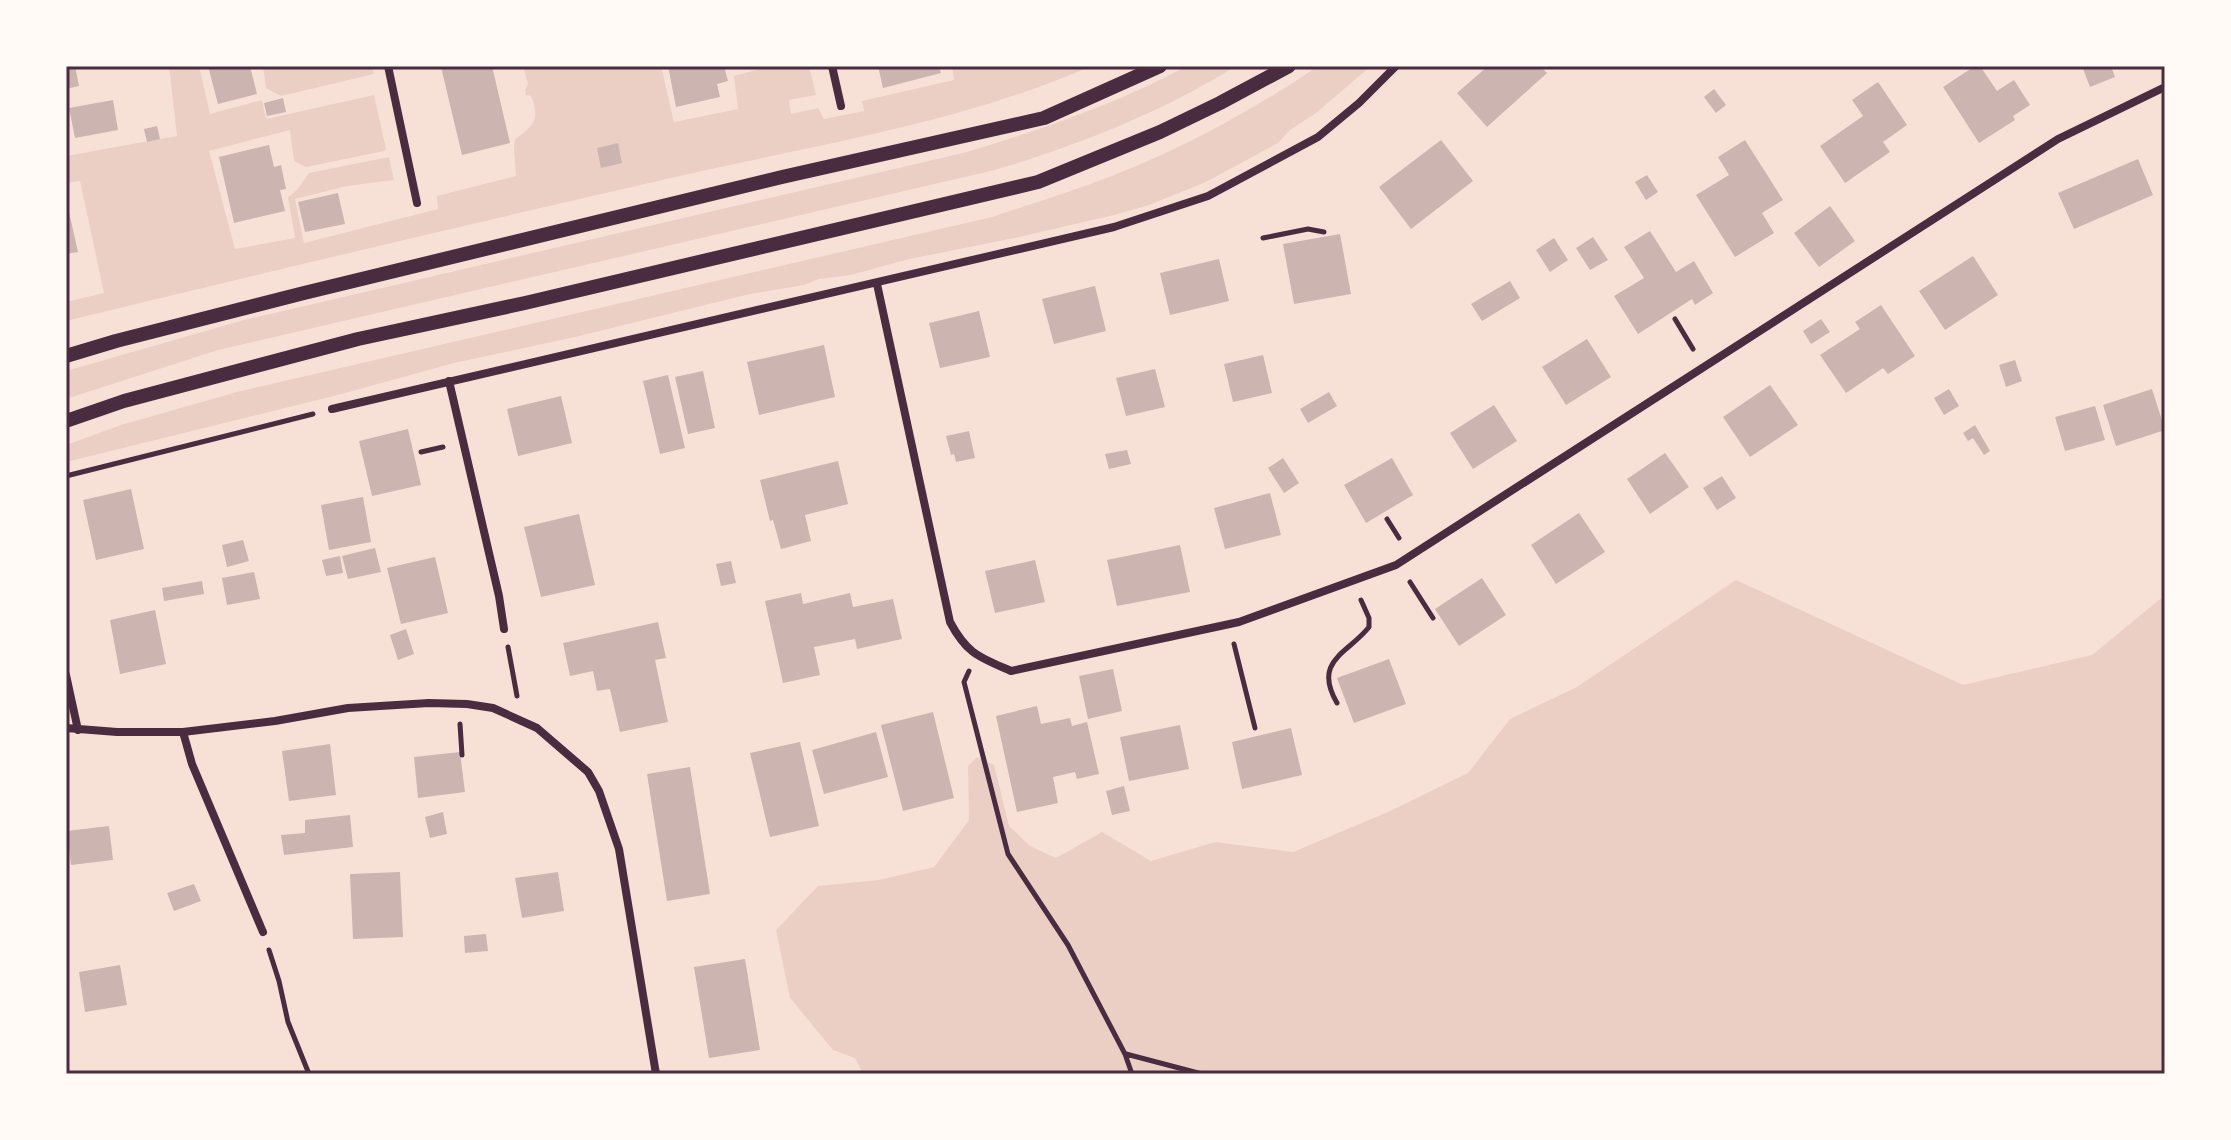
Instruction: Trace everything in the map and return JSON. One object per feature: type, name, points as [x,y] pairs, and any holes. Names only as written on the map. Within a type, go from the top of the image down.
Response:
[{"type":"street","points":[[388,66],[417,203]]},
{"type":"street","points":[[832,66],[841,106]]},
{"type":"street","points":[[66,356],[260,304],[782,177],[1044,118],[1160,66]]},
{"type":"street","points":[[66,421],[124,401],[358,339],[1038,182],[1160,132],[1289,66]]},
{"type":"street","points":[[332,409],[1114,227],[1208,196],[1318,137],[1359,103],[1396,66]]},
{"type":"street","points":[[877,284],[950,622],[961,641],[976,655],[1011,671],[1228,624],[1399,563],[2062,137],[2165,87]]},
{"type":"street","points":[[449,381],[504,629]]},
{"type":"street","points":[[66,675],[78,730]]},
{"type":"street","points":[[66,728],[183,732],[348,708],[429,703],[493,708],[537,728],[588,772],[599,791],[619,849],[656,1074]]},
{"type":"street","points":[[183,732],[192,764],[263,932]]},
{"type":"path","points":[[1263,238],[1308,229],[1324,232]]},
{"type":"path","points":[[1675,319],[1704,367]]},
{"type":"path","points":[[66,476],[332,409]]},
{"type":"path","points":[[1399,563],[1433,618]]},
{"type":"path","points":[[1337,703],[1330,692],[1331,668],[1344,649],[1369,627],[1369,618],[1353,580]]},
{"type":"path","points":[[1228,624],[1255,728]]},
{"type":"path","points":[[504,629],[515,680]]},
{"type":"path","points":[[976,655],[964,682],[1008,854],[1068,945],[1125,1054],[1132,1074]]},
{"type":"path","points":[[459,703],[462,755]]},
{"type":"path","points":[[274,965],[288,1022],[309,1074]]},
{"type":"path","points":[[1125,1054],[1202,1074]]},
{"type":"shaded area","points":[[169,66],[199,66],[210,114],[262,100],[266,119],[374,95],[384,151],[306,167],[294,161],[290,130],[209,151],[235,249],[295,238],[288,197],[309,173],[389,157],[394,180],[347,186],[295,199],[304,243],[438,209],[437,196],[516,176],[515,139],[527,130],[535,116],[531,96],[526,95],[528,84],[523,66],[661,66],[674,122],[738,109],[734,76],[771,66],[809,66],[816,95],[789,100],[791,114],[818,108],[824,119],[864,111],[862,101],[954,80],[952,66],[1092,66],[993,102],[891,130],[684,175],[66,321],[66,302],[104,293],[80,181],[66,183],[66,156],[177,136]]},
{"type":"shaded area","points":[[263,66],[372,66],[374,74],[281,96],[266,88]]},
{"type":"shaded area","points":[[1187,66],[1236,66],[1150,113],[1057,150],[995,170],[218,350],[66,399],[66,371],[244,320],[963,153],[1078,115]]},
{"type":"shaded area","points":[[1318,66],[1371,66],[1278,143],[1206,182],[1149,205],[454,363],[66,462],[66,445],[121,425],[237,392],[992,217],[1099,181],[1193,140]]},
{"type":"shaded area","points":[[1736,580],[1963,685],[2092,655],[2165,595],[2165,1074],[863,1074],[855,1058],[833,1050],[790,998],[776,930],[818,886],[879,880],[934,867],[969,820],[968,766],[977,757],[994,765],[1009,826],[1030,846],[1056,858],[1102,832],[1151,861],[1215,842],[1293,852],[1388,812],[1468,773],[1510,719],[1577,687]]},
{"type":"building","points":[[66,66],[75,66],[79,86],[66,89]]},
{"type":"building","points":[[208,66],[250,66],[257,94],[218,104]]},
{"type":"building","points":[[492,66],[510,143],[462,155],[441,67]]},
{"type":"building","points":[[668,66],[724,66],[728,81],[717,84],[720,97],[676,107]]},
{"type":"building","points":[[878,66],[939,66],[941,73],[883,88]]},
{"type":"building","points":[[1488,66],[1540,66],[1547,73],[1487,127],[1457,93]]},
{"type":"building","points":[[1975,66],[1980,66],[1997,91],[2014,80],[2030,105],[2013,116],[2015,120],[1979,143],[1943,87]]},
{"type":"building","points":[[2082,66],[2111,66],[2115,77],[2090,87]]},
{"type":"building","points":[[1878,82],[1907,125],[1883,142],[1890,152],[1845,183],[1820,146],[1863,116],[1852,100]]},
{"type":"building","points":[[1714,89],[1726,105],[1716,113],[1704,97]]},
{"type":"building","points":[[283,98],[286,112],[267,116],[264,103]]},
{"type":"building","points":[[113,100],[118,130],[75,138],[69,108]]},
{"type":"building","points":[[157,126],[160,139],[147,142],[144,129]]},
{"type":"building","points":[[1441,140],[1473,181],[1411,229],[1379,187]]},
{"type":"building","points":[[1745,140],[1783,200],[1762,213],[1774,233],[1735,257],[1696,195],[1729,175],[1718,157]]},
{"type":"building","points":[[618,143],[622,163],[601,168],[597,148]]},
{"type":"building","points":[[269,145],[274,167],[281,165],[286,189],[280,190],[285,211],[234,223],[219,157]]},
{"type":"building","points":[[2138,159],[2153,195],[2074,229],[2058,193]]},
{"type":"building","points":[[1647,175],[1658,192],[1646,200],[1635,182]]},
{"type":"building","points":[[338,193],[345,224],[305,232],[298,202]]},
{"type":"building","points":[[66,204],[78,252],[66,254]]},
{"type":"building","points":[[1830,206],[1855,241],[1819,267],[1794,233]]},
{"type":"building","points":[[1650,231],[1676,272],[1694,261],[1713,293],[1695,305],[1692,299],[1638,334],[1614,296],[1644,278],[1624,247]]},
{"type":"building","points":[[1340,234],[1351,294],[1294,304],[1283,244]]},
{"type":"building","points":[[1593,237],[1608,260],[1590,270],[1576,248]]},
{"type":"building","points":[[1554,238],[1568,260],[1550,272],[1536,250]]},
{"type":"building","points":[[1973,256],[1998,295],[1945,330],[1919,291]]},
{"type":"building","points":[[1219,259],[1229,301],[1170,315],[1160,273]]},
{"type":"building","points":[[1510,281],[1520,298],[1482,321],[1471,304]]},
{"type":"building","points":[[1095,286],[1106,331],[1054,344],[1042,299]]},
{"type":"building","points":[[1881,305],[1915,356],[1888,374],[1883,368],[1846,393],[1820,355],[1860,329],[1855,322]]},
{"type":"building","points":[[979,311],[990,357],[940,368],[929,323]]},
{"type":"building","points":[[1821,319],[1830,332],[1811,344],[1803,331]]},
{"type":"building","points":[[1587,339],[1611,377],[1566,405],[1542,367]]},
{"type":"building","points":[[824,345],[835,397],[759,415],[747,362]]},
{"type":"building","points":[[1263,355],[1272,393],[1233,402],[1224,364]]},
{"type":"building","points":[[2015,360],[2022,381],[2006,387],[1999,365]]},
{"type":"building","points":[[1155,369],[1165,407],[1126,416],[1116,378]]},
{"type":"building","points":[[703,371],[715,428],[688,434],[675,377]]},
{"type":"building","points":[[668,375],[685,448],[660,454],[643,381]]},
{"type":"building","points":[[1770,385],[1798,425],[1750,457],[1723,417]]},
{"type":"building","points":[[1949,389],[1959,406],[1944,415],[1934,398]]},
{"type":"building","points":[[2152,389],[2165,430],[2116,446],[2103,405]]},
{"type":"building","points":[[1329,392],[1337,406],[1308,423],[1300,409]]},
{"type":"building","points":[[561,396],[572,443],[518,456],[507,409]]},
{"type":"building","points":[[1494,405],[1517,441],[1473,469],[1450,433]]},
{"type":"building","points":[[2095,406],[2105,440],[2065,451],[2055,417]]},
{"type":"building","points":[[1975,425],[1990,451],[1984,455],[1973,438],[1968,441],[1963,433]]},
{"type":"building","points":[[408,429],[421,485],[372,496],[359,441]]},
{"type":"building","points":[[969,431],[975,458],[956,462],[946,436]]},
{"type":"building","points":[[1127,450],[1131,464],[1109,469],[1105,454]]},
{"type":"building","points":[[1665,453],[1689,487],[1650,514],[1627,479]]},
{"type":"building","points":[[1283,458],[1299,483],[1284,493],[1268,468]]},
{"type":"building","points":[[1392,458],[1413,495],[1366,523],[1344,485]]},
{"type":"building","points":[[838,461],[848,504],[805,515],[811,541],[781,549],[760,480]]},
{"type":"building","points":[[1722,476],[1736,498],[1717,510],[1703,488]]},
{"type":"building","points":[[131,489],[144,549],[96,560],[83,500]]},
{"type":"building","points":[[1270,493],[1281,535],[1225,549],[1214,508]]},
{"type":"building","points":[[363,497],[371,542],[329,550],[321,505]]},
{"type":"building","points":[[1579,513],[1605,552],[1556,584],[1531,545]]},
{"type":"building","points":[[579,514],[595,585],[541,597],[524,527]]},
{"type":"building","points":[[243,540],[249,561],[227,567],[222,545]]},
{"type":"building","points":[[1180,545],[1190,592],[1117,606],[1107,560]]},
{"type":"building","points":[[375,548],[381,572],[348,579],[342,556]]},
{"type":"building","points":[[340,556],[343,573],[326,576],[322,560]]},
{"type":"building","points":[[435,557],[448,613],[401,624],[387,568]]},
{"type":"building","points":[[1035,560],[1045,602],[995,613],[985,571]]},
{"type":"building","points":[[731,561],[736,583],[721,586],[716,564]]},
{"type":"building","points":[[254,572],[260,599],[227,605],[222,578]]},
{"type":"building","points":[[1482,578],[1506,615],[1459,646],[1435,609]]},
{"type":"building","points":[[202,581],[204,594],[164,601],[162,588]]},
{"type":"building","points":[[801,593],[803,604],[850,593],[853,607],[893,599],[902,639],[857,649],[855,639],[814,647],[820,675],[783,683],[765,601]]},
{"type":"building","points":[[155,610],[166,664],[120,674],[110,620]]},
{"type":"building","points":[[658,622],[666,658],[655,660],[668,722],[620,732],[610,689],[597,691],[593,671],[570,676],[563,643]]},
{"type":"building","points":[[406,629],[414,654],[398,660],[390,635]]},
{"type":"building","points":[[1389,659],[1406,704],[1354,723],[1337,678]]},
{"type":"building","points":[[1113,669],[1122,711],[1088,719],[1079,676]]},
{"type":"building","points":[[1037,706],[1041,724],[1070,718],[1072,726],[1087,722],[1099,774],[1077,779],[1075,772],[1053,777],[1058,803],[1017,812],[996,716]]},
{"type":"building","points":[[933,712],[954,798],[903,811],[881,725]]},
{"type":"building","points":[[1180,725],[1189,769],[1129,781],[1120,737]]},
{"type":"building","points":[[1291,728],[1302,775],[1242,789],[1232,742]]},
{"type":"building","points":[[876,732],[888,777],[824,794],[812,750]]},
{"type":"building","points":[[800,742],[819,826],[770,837],[750,753]]},
{"type":"building","points":[[330,744],[336,795],[289,801],[282,751]]},
{"type":"building","points":[[460,752],[465,792],[418,798],[414,757]]},
{"type":"building","points":[[690,767],[710,894],[667,901],[647,774]]},
{"type":"building","points":[[1124,786],[1130,811],[1112,815],[1106,791]]},
{"type":"building","points":[[443,812],[447,834],[430,838],[425,817]]},
{"type":"building","points":[[350,815],[353,847],[284,855],[281,835],[305,833],[305,820]]},
{"type":"building","points":[[109,826],[113,860],[71,865],[67,831]]},
{"type":"building","points":[[400,872],[403,937],[353,939],[350,874]]},
{"type":"building","points":[[558,872],[564,911],[522,918],[515,878]]},
{"type":"building","points":[[194,884],[201,901],[174,911],[167,893]]},
{"type":"building","points":[[486,934],[488,951],[465,953],[464,936]]},
{"type":"building","points":[[745,959],[760,1050],[709,1058],[694,967]]},
{"type":"building","points":[[120,965],[127,1005],[85,1012],[79,972]]}]
